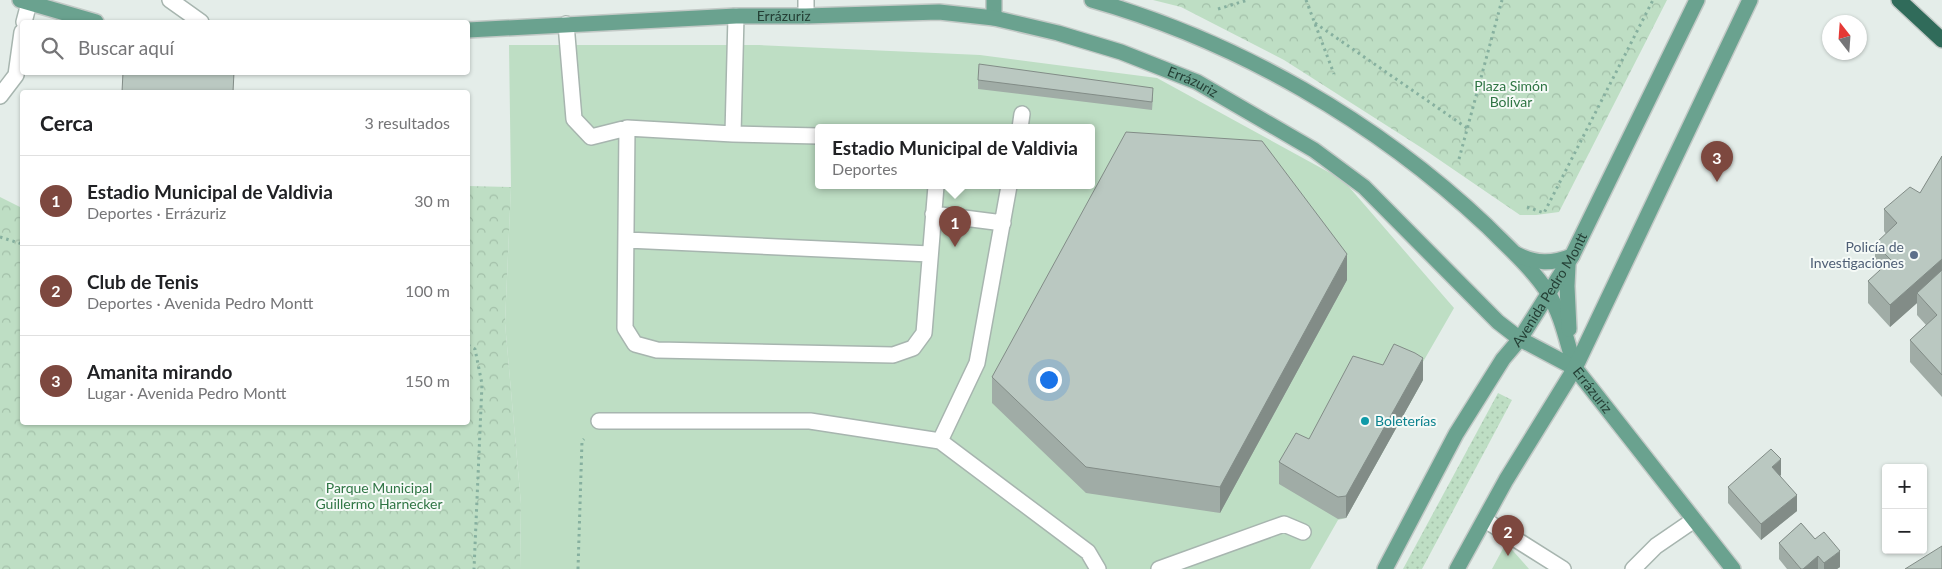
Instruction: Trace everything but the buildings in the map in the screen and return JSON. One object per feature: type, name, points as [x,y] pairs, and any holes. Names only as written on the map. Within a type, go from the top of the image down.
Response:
[{"type":"highway","points":[[1899,0],[1942,40]]},
{"type":"main road","points":[[994,0],[994,18]]},
{"type":"main road","points":[[1092,0],[1159,22],[1271,72],[1324,102],[1424,172],[1515,253],[1548,293],[1562,324],[1575,368]]},
{"type":"main road","name":"Avenida Pedro Montt","points":[[1386,569],[1456,434],[1503,359],[1520,339],[1570,259],[1697,0]]},
{"type":"main road","points":[[1457,569],[1506,480],[1575,368],[1750,0]]},
{"type":"main road","points":[[24,2],[89,20]]},
{"type":"main road","name":"Errázuriz","points":[[470,30],[736,16],[806,16],[940,6],[1058,33],[1121,52],[1197,82],[1314,150],[1364,187],[1498,322],[1520,339],[1575,368],[1733,569]]},
{"type":"main road","points":[[1515,253],[1539,262],[1570,259],[1567,310],[1575,368]]},
{"type":"lane","points":[[170,0],[199,20]]},
{"type":"lane","points":[[806,0],[806,16]]},
{"type":"lane","points":[[24,2],[24,20]]},
{"type":"lane","points":[[733,134],[736,16]]},
{"type":"lane","points":[[566,24],[574,119],[591,137],[627,128],[733,134],[815,136]]},
{"type":"lane","points":[[0,96],[16,75],[20,46]]},
{"type":"lane","points":[[627,128],[625,328],[635,344],[657,350],[893,355],[913,348],[924,334],[936,189]]},
{"type":"lane","points":[[940,441],[977,363],[1009,189]]},
{"type":"lane","points":[[933,214],[1003,223]]},
{"type":"lane","points":[[627,240],[930,254]]},
{"type":"lane","points":[[599,421],[810,421],[940,441],[1088,552],[1098,569]]},
{"type":"lane","points":[[1484,520],[1563,569]]},
{"type":"lane","points":[[1633,569],[1656,546],[1694,520]]},
{"type":"lane","points":[[1159,569],[1284,524],[1302,532]]},
{"type":"path","points":[[1218,9],[1248,0]]},
{"type":"path","points":[[1306,0],[1334,74]]},
{"type":"path","points":[[1459,159],[1502,0]]},
{"type":"path","points":[[1527,207],[1544,213],[1653,0]]},
{"type":"path","points":[[1315,23],[1466,128]]},
{"type":"path","points":[[0,237],[20,243]]},
{"type":"path","points":[[470,346],[476,349],[482,384],[474,569]]},
{"type":"path","points":[[578,569],[582,441],[599,421]]},
{"type":"green space","name":"Plaza Simón Bolívar","points":[[1153,0],[1667,0],[1559,212],[1520,215],[1425,150],[1284,60],[1181,7]]},
{"type":"green space","points":[[509,45],[759,45],[980,55],[1157,78],[1343,180],[1454,308],[1416,374],[1423,380],[1346,518],[1338,520],[1310,569],[520,569],[521,504],[505,323],[511,187]]},
{"type":"green space","name":"Parque Municipal Guillermo Harnecker","points":[[470,186],[511,187],[505,323],[521,504],[520,569],[0,569],[0,197],[20,207],[20,425],[470,425]]},
{"type":"green space","points":[[1498,393],[1512,400],[1422,569],[1403,569]]},
{"type":"green space","points":[[1506,543],[1529,569],[1492,569]]},
{"type":"place","name":"Amanita mirando","points":[[1717,182]]},
{"type":"place","name":"Estadio Municipal de Valdivia","points":[[955,247]]},
{"type":"place","name":"Policía de Investigaciones","points":[[1914,255]]},
{"type":"place","name":"Boleterías","points":[[1365,421]]},
{"type":"place","name":"Club de Tenis","points":[[1508,556]]}]
